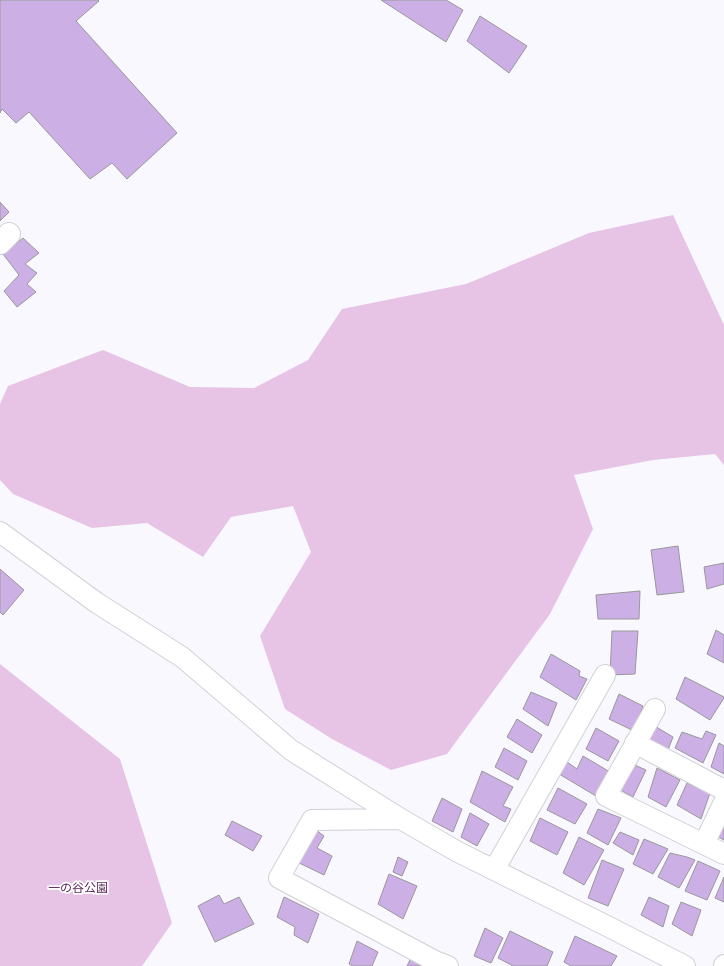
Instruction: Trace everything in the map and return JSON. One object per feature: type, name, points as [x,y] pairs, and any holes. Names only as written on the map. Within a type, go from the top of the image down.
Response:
[{"type":"street","points":[[0,532],[97,603],[182,657],[291,750],[401,819],[458,852],[607,926],[681,965]]},
{"type":"street","points":[[494,870],[604,676]]},
{"type":"street","points":[[655,709],[606,796],[724,854]]},
{"type":"street","points":[[635,743],[724,790]]},
{"type":"street","points":[[704,844],[724,802]]},
{"type":"street","points":[[401,819],[312,820],[279,878],[435,961],[448,966]]},
{"type":"green space","points":[[673,215],[724,325],[724,465],[715,454],[653,460],[574,475],[593,529],[550,614],[447,754],[391,770],[332,739],[285,709],[260,636],[311,552],[293,506],[231,517],[203,557],[147,523],[92,528],[13,494],[0,480],[0,404],[8,386],[103,350],[190,387],[254,388],[308,360],[342,309],[466,284],[589,233]]},
{"type":"green space","name":"一の谷公園","points":[[0,664],[120,759],[172,923],[142,966],[0,966]]},
{"type":"building","points":[[0,0],[98,0],[99,1],[76,21],[177,133],[127,179],[112,163],[90,179],[29,112],[16,123],[2,109],[0,113]]},
{"type":"building","points":[[381,0],[446,0],[463,10],[446,42]]},
{"type":"building","points":[[480,16],[527,46],[509,73],[467,41]]},
{"type":"building","points":[[0,202],[9,212],[0,221]]},
{"type":"building","points":[[23,238],[39,253],[25,264],[37,273],[27,284],[36,292],[17,307],[4,291],[19,275],[3,254]]},
{"type":"building","points":[[678,546],[684,592],[657,595],[651,550]]},
{"type":"building","points":[[724,563],[724,584],[707,589],[704,567]]},
{"type":"building","points":[[0,569],[24,590],[3,615],[0,612]]},
{"type":"building","points":[[640,591],[639,619],[598,619],[596,595]]},
{"type":"building","points":[[716,630],[724,635],[724,663],[707,654]]},
{"type":"building","points":[[612,631],[638,631],[635,674],[610,675]]},
{"type":"building","points":[[551,654],[580,671],[579,676],[587,679],[576,700],[540,677]]},
{"type":"building","points":[[685,677],[724,697],[710,720],[676,699]]},
{"type":"building","points":[[531,692],[557,703],[548,726],[523,709]]},
{"type":"building","points":[[619,694],[643,706],[634,731],[609,719]]},
{"type":"building","points":[[517,719],[542,735],[532,753],[507,737]]},
{"type":"building","points":[[653,725],[673,737],[668,750],[647,741]]},
{"type":"building","points":[[596,728],[619,741],[608,761],[586,749]]},
{"type":"building","points":[[706,731],[716,735],[703,763],[675,748],[682,732],[702,739]]},
{"type":"building","points":[[719,743],[724,746],[724,774],[711,767]]},
{"type":"building","points":[[504,748],[527,761],[518,780],[495,767]]},
{"type":"building","points":[[583,756],[610,772],[596,796],[559,774],[567,762],[577,769]]},
{"type":"building","points":[[630,763],[646,770],[633,797],[619,789]]},
{"type":"building","points":[[657,768],[680,780],[666,807],[648,797]]},
{"type":"building","points":[[482,771],[513,787],[503,806],[511,809],[505,822],[470,802]]},
{"type":"building","points":[[687,783],[710,793],[701,819],[677,805]]},
{"type":"building","points":[[558,788],[587,804],[575,824],[547,810]]},
{"type":"building","points":[[442,798],[462,809],[453,832],[432,821]]},
{"type":"building","points":[[598,809],[621,818],[608,845],[587,833]]},
{"type":"building","points":[[470,813],[489,824],[477,846],[461,837]]},
{"type":"building","points":[[724,816],[724,840],[716,836]]},
{"type":"building","points":[[540,818],[568,832],[557,855],[530,841]]},
{"type":"building","points":[[232,821],[262,836],[253,851],[225,835]]},
{"type":"building","points":[[312,827],[324,836],[317,848],[332,856],[324,875],[295,861]]},
{"type":"building","points":[[620,832],[639,840],[633,855],[613,843]]},
{"type":"building","points":[[579,837],[604,850],[584,885],[563,873]]},
{"type":"building","points":[[644,839],[668,849],[653,874],[633,864]]},
{"type":"building","points":[[670,853],[695,860],[679,888],[658,877]]},
{"type":"building","points":[[398,857],[408,862],[402,876],[393,872]]},
{"type":"building","points":[[602,860],[624,869],[608,906],[588,898]]},
{"type":"building","points":[[698,861],[720,871],[707,900],[685,891]]},
{"type":"building","points":[[389,874],[417,886],[403,919],[378,904]]},
{"type":"building","points":[[724,877],[724,902],[715,898]]},
{"type":"building","points":[[219,895],[224,904],[239,897],[254,924],[215,942],[198,906]]},
{"type":"building","points":[[284,897],[319,914],[308,943],[294,935],[295,927],[277,917]]},
{"type":"building","points":[[649,897],[669,906],[663,927],[641,915]]},
{"type":"building","points":[[681,902],[701,910],[692,936],[672,924]]},
{"type":"building","points":[[485,928],[503,938],[491,963],[474,956]]},
{"type":"building","points":[[510,931],[553,952],[547,966],[513,966],[498,958]]},
{"type":"building","points":[[575,936],[617,956],[611,966],[571,966],[564,962]]},
{"type":"building","points":[[357,941],[378,952],[372,966],[353,966],[349,964]]},
{"type":"building","points":[[412,956],[432,966],[407,966]]}]
